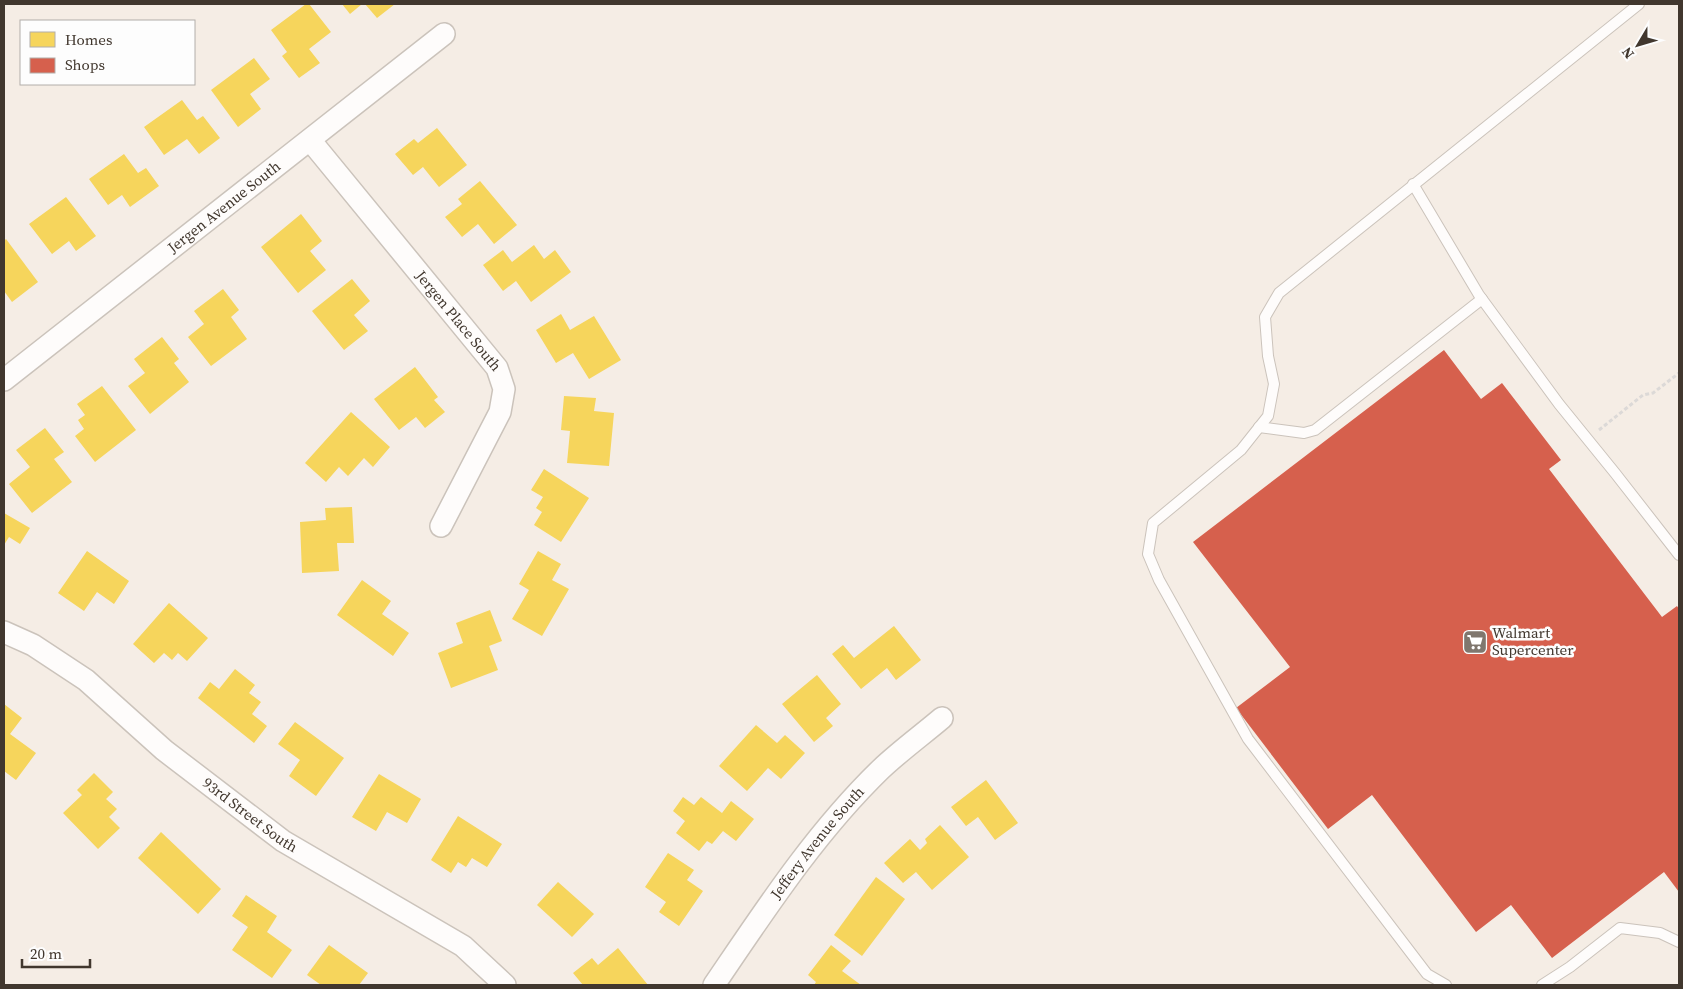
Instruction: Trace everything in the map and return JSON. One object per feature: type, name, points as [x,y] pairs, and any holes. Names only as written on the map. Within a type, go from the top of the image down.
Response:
[{"type":"street","name":"Jergen Avenue South","points":[[4,380],[444,34]]},
{"type":"street","name":"Jergen Place South","points":[[310,140],[497,368],[504,389],[500,412],[441,526]]},
{"type":"street","name":"93rd Street South","points":[[4,632],[33,645],[86,680],[164,750],[283,841],[463,946],[505,985]]},
{"type":"street","name":"Jeffery Avenue South","points":[[714,985],[783,884],[830,824],[882,768],[942,718]]},
{"type":"lane","points":[[1446,985],[1426,974],[1248,739],[1168,596],[1148,554],[1153,523],[1241,450],[1268,416],[1274,384],[1268,356],[1265,317],[1279,293],[1639,4]]},
{"type":"lane","points":[[1413,184],[1447,244],[1482,299],[1559,404],[1679,555]]},
{"type":"lane","points":[[1259,428],[1304,433],[1315,430],[1482,299]]},
{"type":"lane","points":[[1542,985],[1570,967],[1620,928],[1660,933],[1679,942]]},
{"type":"path","points":[[1587,439],[1643,395],[1653,393],[1679,373]]},
{"type":"building: Homes","points":[[306,4],[309,4],[331,32],[309,49],[320,63],[299,78],[282,56],[287,52],[271,30]]},
{"type":"building: Homes","points":[[342,4],[362,4],[350,14]]},
{"type":"building: Homes","points":[[365,4],[395,4],[377,18]]},
{"type":"building: Homes","points":[[254,58],[270,79],[250,94],[261,109],[238,127],[211,90]]},
{"type":"building: Homes","points":[[182,100],[197,120],[203,116],[220,138],[199,154],[187,139],[164,155],[144,127]]},
{"type":"building: Homes","points":[[437,128],[467,165],[439,187],[423,167],[413,175],[395,154],[414,139],[418,143]]},
{"type":"building: Homes","points":[[124,154],[138,173],[146,168],[159,186],[130,207],[122,195],[108,205],[89,179]]},
{"type":"building: Homes","points":[[480,181],[517,225],[494,244],[478,224],[462,237],[445,217],[462,204],[458,199]]},
{"type":"building: Homes","points":[[66,197],[96,236],[76,251],[69,241],[52,254],[29,224]]},
{"type":"building: Homes","points":[[301,214],[322,241],[310,251],[326,270],[298,293],[261,247]]},
{"type":"building: Homes","points":[[6,239],[38,282],[12,302],[4,291],[4,241]]},
{"type":"building: Homes","points":[[534,245],[544,259],[555,250],[571,272],[531,302],[516,281],[503,291],[483,265],[503,250],[512,262]]},
{"type":"building: Homes","points":[[352,279],[370,301],[354,315],[368,331],[344,350],[312,311]]},
{"type":"building: Homes","points":[[223,289],[239,310],[231,317],[247,339],[211,366],[188,337],[204,324],[194,311]]},
{"type":"building: Homes","points":[[561,314],[570,330],[594,316],[621,360],[589,379],[573,353],[556,363],[536,330]]},
{"type":"building: Homes","points":[[162,337],[179,359],[174,363],[189,382],[150,414],[128,386],[145,373],[134,359]]},
{"type":"building: Homes","points":[[415,367],[438,397],[434,400],[445,412],[425,428],[416,417],[399,430],[374,399]]},
{"type":"building: Homes","points":[[102,386],[136,430],[95,462],[75,436],[84,429],[78,420],[85,415],[77,404]]},
{"type":"building: Homes","points":[[564,396],[596,398],[594,411],[614,413],[609,466],[567,463],[570,431],[561,430]]},
{"type":"building: Homes","points":[[351,412],[390,447],[373,467],[364,458],[348,476],[339,467],[326,482],[305,463]]},
{"type":"building: Homes","points":[[45,428],[64,452],[54,459],[72,482],[32,513],[9,484],[30,467],[16,450]]},
{"type":"building: Homes","points":[[544,469],[589,498],[561,542],[534,525],[542,512],[536,508],[543,497],[531,490]]},
{"type":"building: Homes","points":[[352,507],[354,543],[337,543],[339,571],[302,573],[300,522],[326,520],[325,508]]},
{"type":"building: Homes","points":[[4,513],[30,528],[20,544],[9,537],[4,545]]},
{"type":"building: Homes","points":[[87,551],[129,581],[114,604],[97,592],[84,611],[58,593]]},
{"type":"building: Homes","points":[[538,551],[561,564],[552,580],[569,589],[542,636],[512,619],[529,590],[519,584]]},
{"type":"building: Homes","points":[[362,580],[391,601],[382,614],[409,633],[393,656],[337,615]]},
{"type":"building: Homes","points":[[169,603],[208,638],[187,661],[178,653],[172,660],[164,653],[154,663],[133,644]]},
{"type":"building: Homes","points":[[490,610],[502,641],[489,646],[498,670],[451,688],[438,653],[463,643],[456,623]]},
{"type":"building: Homes","points":[[894,626],[921,660],[896,680],[887,668],[861,689],[832,654],[843,645],[854,658]]},
{"type":"building: Homes","points":[[235,669],[255,685],[249,693],[261,702],[252,714],[267,726],[254,743],[198,698],[210,682],[219,689]]},
{"type":"building: Homes","points":[[817,675],[841,704],[826,718],[833,726],[814,742],[782,704]]},
{"type":"building: Homes","points":[[4,704],[22,718],[10,734],[36,753],[16,780],[4,771]]},
{"type":"building: Homes","points":[[295,722],[344,758],[316,796],[289,776],[300,760],[278,744]]},
{"type":"building: Homes","points":[[756,725],[777,743],[785,735],[805,753],[781,779],[768,768],[747,791],[719,766]]},
{"type":"building: Homes","points":[[94,773],[113,792],[106,799],[117,809],[109,817],[120,828],[98,849],[63,813],[82,795],[77,790]]},
{"type":"building: Homes","points":[[379,774],[421,799],[407,823],[387,812],[376,831],[352,817]]},
{"type":"building: Homes","points":[[986,780],[1018,823],[995,840],[978,817],[966,826],[951,807]]},
{"type":"building: Homes","points":[[683,797],[694,805],[701,797],[722,813],[731,801],[754,819],[736,841],[723,831],[712,844],[707,841],[699,851],[676,833],[685,821],[673,811]]},
{"type":"building: Homes","points":[[458,816],[502,844],[487,867],[472,858],[466,867],[458,862],[451,873],[431,860]]},
{"type":"building: Homes","points":[[940,825],[969,857],[932,890],[916,872],[903,883],[884,863],[910,839],[920,850],[927,843],[925,839]]},
{"type":"building: Homes","points":[[161,832],[221,889],[198,914],[138,858]]},
{"type":"building: Homes","points":[[668,853],[694,870],[687,880],[703,891],[679,926],[659,912],[666,902],[645,887]]},
{"type":"building: Homes","points":[[876,877],[905,899],[862,956],[834,935]]},
{"type":"building: Homes","points":[[558,882],[594,914],[572,937],[537,905]]},
{"type":"building: Homes","points":[[246,895],[277,916],[267,932],[292,950],[272,978],[232,950],[248,927],[232,916]]},
{"type":"building: Homes","points":[[329,945],[368,973],[359,985],[321,985],[307,975]]},
{"type":"building: Homes","points":[[831,945],[851,961],[842,971],[861,985],[814,985],[816,982],[808,975]]},
{"type":"building: Homes","points":[[618,948],[648,985],[583,985],[573,973],[592,958],[598,965]]},
{"type":"building: Shops","name":"Walmart Supercenter","points":[[1444,350],[1481,399],[1502,383],[1561,460],[1549,469],[1662,617],[1677,606],[1679,609],[1679,892],[1664,872],[1552,958],[1511,905],[1476,932],[1372,795],[1328,829],[1236,708],[1290,667],[1193,542]]},
{"type":"place","name":"Walmart Supercenter","points":[[1475,642]]}]
